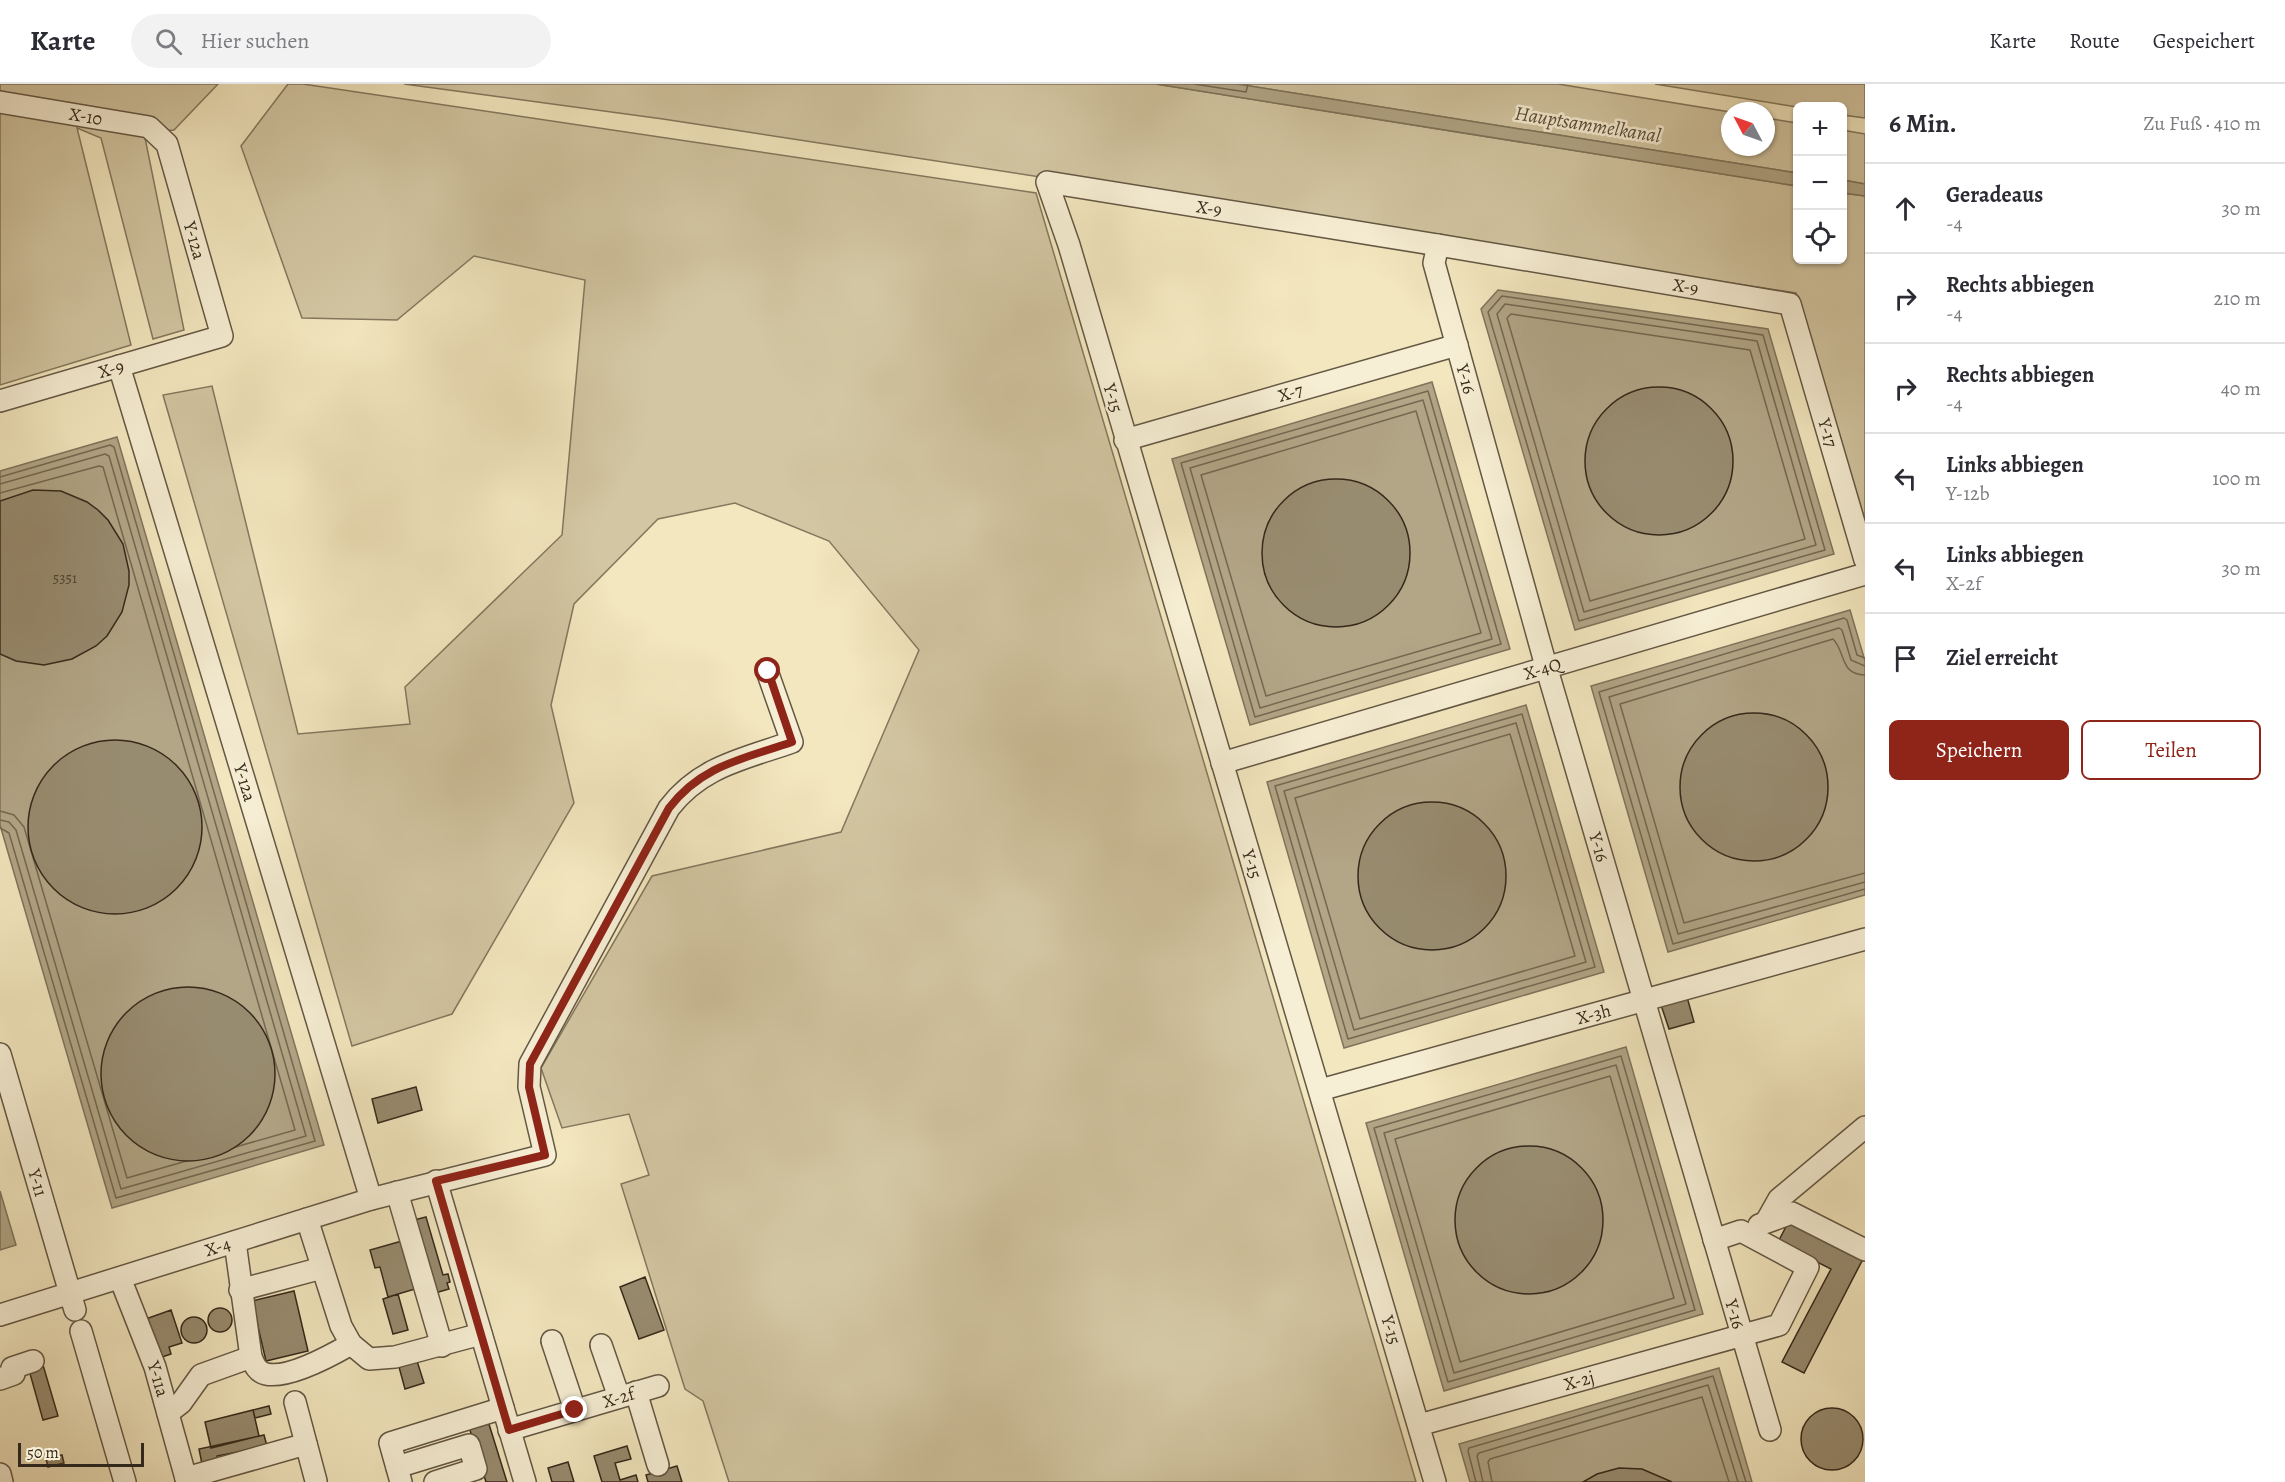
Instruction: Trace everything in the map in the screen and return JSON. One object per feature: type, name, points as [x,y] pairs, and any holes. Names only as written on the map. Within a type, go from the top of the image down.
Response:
[{"type":"street","name":"X-10","points":[[0,102],[149,127],[167,144]]},
{"type":"street","name":"Y-12a","points":[[167,144],[222,336]]},
{"type":"street","name":"X-9","points":[[1069,245],[1047,182],[1436,254],[1790,304]]},
{"type":"street","name":"Y-15","points":[[1069,245],[1435,1482]]},
{"type":"street","name":"Y-16","points":[[1436,254],[1457,345],[1546,666],[1770,1430]]},
{"type":"street","name":"Y-17","points":[[1790,304],[1865,560]]},
{"type":"street","name":"X-9","points":[[0,402],[222,336]]},
{"type":"street","name":"X-7","points":[[1125,440],[1457,345]]},
{"type":"street","name":"Y-12a","points":[[119,366],[371,1199]]},
{"type":"street","name":"X-4Q","points":[[1222,763],[1865,574]]},
{"type":"street","name":"X-4","points":[[0,1315],[73,1302],[120,1278],[371,1199],[545,1155],[529,1087],[530,1064],[669,808],[684,788],[705,773],[792,742],[768,671]]},
{"type":"street","name":"X-3h","points":[[1320,1090],[1865,939]]},
{"type":"street","name":"Y-11","points":[[0,1054],[73,1302]]},
{"type":"street","points":[[1766,1222],[1779,1199],[1865,1127]]},
{"type":"street","points":[[436,1181],[525,1482]]},
{"type":"street","points":[[397,1192],[442,1346]]},
{"type":"street","points":[[1714,1240],[1792,1213],[1865,1250]]},
{"type":"street","points":[[307,1219],[341,1326],[351,1344],[369,1359],[395,1358],[481,1334]]},
{"type":"street","name":"X-2j","points":[[1419,1425],[1779,1325],[1808,1267],[1741,1231]]},
{"type":"street","points":[[236,1242],[240,1290],[251,1357],[256,1369],[266,1374],[286,1372],[320,1361],[351,1344]]},
{"type":"street","points":[[240,1290],[322,1268]]},
{"type":"street","name":"Y-11a","points":[[120,1278],[155,1367],[186,1480]]},
{"type":"street","points":[[81,1331],[125,1482]]},
{"type":"street","points":[[552,1341],[575,1410]]},
{"type":"street","points":[[601,1345],[627,1395],[658,1465]]},
{"type":"street","points":[[168,1413],[181,1403],[201,1375],[251,1357]]},
{"type":"street","points":[[0,1379],[14,1374],[12,1368],[33,1361]]},
{"type":"street","name":"X-2f","points":[[509,1430],[658,1386]]},
{"type":"street","points":[[294,1402],[316,1481]]},
{"type":"street","points":[[469,1445],[399,1474],[390,1443],[503,1408]]},
{"type":"street","points":[[435,1482],[476,1469],[462,1421]]},
{"type":"street","points":[[186,1480],[306,1444]]},
{"type":"street","points":[[0,1474],[2,1482]]},
{"type":"shaded area","points":[[0,84],[218,84],[174,130],[144,133],[184,330],[153,339],[101,138],[77,128],[131,345],[0,385]]},
{"type":"shaded area","points":[[288,84],[303,84],[1036,193],[1416,1482],[729,1482],[703,1401],[685,1389],[621,1184],[649,1175],[629,1114],[562,1128],[541,1068],[652,876],[841,832],[919,650],[829,541],[735,503],[658,519],[574,604],[551,705],[574,803],[452,1014],[352,1046],[163,395],[212,386],[298,734],[410,724],[405,687],[562,535],[585,280],[474,256],[397,320],[302,318],[241,146]]},
{"type":"shaded area","points":[[404,84],[1156,84],[1793,185],[1793,264],[1847,264],[1847,194],[1865,196],[1865,521],[1796,293],[663,119]]},
{"type":"shaded area","points":[[1237,84],[1558,84],[1721,111],[1721,156],[1775,156],[1775,119],[1793,122],[1793,172]]},
{"type":"shaded area","points":[[1655,84],[1865,84],[1865,118],[1847,116],[1847,102],[1793,102],[1793,106]]},
{"type":"shaded area","points":[[1847,131],[1865,134],[1865,184],[1847,181]]},
{"type":"water","points":[[1156,84],[1237,84],[1793,172],[1793,185]]},
{"type":"water","points":[[1847,181],[1865,184],[1865,196],[1847,194]]},
{"type":"water","points":[[1498,290],[1768,329],[1834,554],[1575,630],[1481,309]]},
{"type":"water","points":[[1432,382],[1510,649],[1250,725],[1172,459]]},
{"type":"water","points":[[117,437],[324,1145],[112,1208],[0,825],[0,471]]},
{"type":"water","points":[[1850,610],[1865,661],[1865,895],[1668,952],[1591,686]]},
{"type":"water","points":[[1526,705],[1604,972],[1344,1048],[1267,782]]},
{"type":"water","points":[[1626,1047],[1703,1314],[1444,1391],[1366,1123]]},
{"type":"water","points":[[0,1191],[16,1245],[0,1250]]},
{"type":"water","points":[[1719,1368],[1752,1482],[1470,1482],[1459,1444]]},
{"type":"building","points":[[1659,387],[1687,393],[1711,409],[1727,433],[1733,461],[1727,489],[1711,513],[1687,529],[1659,535],[1631,529],[1607,513],[1591,489],[1585,461],[1591,433],[1607,409],[1631,393]]},
{"type":"building","points":[[1336,479],[1364,485],[1388,501],[1404,525],[1410,553],[1404,581],[1388,605],[1364,621],[1336,627],[1308,621],[1284,605],[1268,581],[1262,553],[1268,525],[1284,501],[1308,485]]},
{"type":"building","points":[[33,490],[61,491],[87,502],[98,510],[108,520],[123,544],[129,571],[129,585],[122,612],[107,636],[96,646],[72,659],[44,665],[16,661],[0,654],[0,501]]},
{"type":"building","points":[[1754,713],[1782,719],[1806,735],[1822,759],[1828,787],[1822,815],[1806,839],[1782,855],[1754,861],[1726,855],[1702,839],[1686,815],[1680,787],[1686,759],[1702,735],[1726,719]]},
{"type":"building","points":[[115,740],[132,741],[148,746],[164,754],[177,765],[188,778],[196,794],[201,810],[201,844],[196,860],[188,876],[177,889],[164,900],[148,908],[132,913],[115,914],[98,913],[82,908],[66,900],[53,889],[42,876],[34,860],[29,844],[28,827],[29,810],[34,794],[42,778],[53,765],[66,754],[82,746],[98,741]]},
{"type":"building","points":[[1432,802],[1460,808],[1484,824],[1500,848],[1506,876],[1500,904],[1484,928],[1460,944],[1432,950],[1404,944],[1380,928],[1364,904],[1358,876],[1364,848],[1380,824],[1404,808]]},
{"type":"building","points":[[188,987],[205,988],[221,993],[237,1001],[250,1012],[261,1025],[269,1041],[274,1057],[274,1091],[269,1107],[261,1123],[250,1136],[237,1147],[221,1155],[205,1160],[188,1161],[171,1160],[155,1155],[139,1147],[126,1136],[115,1123],[107,1107],[102,1091],[101,1074],[102,1057],[107,1041],[115,1025],[126,1012],[139,1001],[155,993],[171,988]]},
{"type":"building","points":[[1687,997],[1694,1022],[1669,1029],[1661,1005]]},
{"type":"building","points":[[416,1087],[422,1110],[378,1123],[372,1099]]},
{"type":"building","points":[[1529,1146],[1557,1152],[1581,1168],[1597,1192],[1603,1220],[1597,1248],[1581,1272],[1557,1288],[1529,1294],[1501,1288],[1477,1272],[1461,1248],[1455,1220],[1461,1192],[1477,1168],[1501,1152]]},
{"type":"building","points":[[426,1217],[443,1275],[448,1274],[450,1282],[447,1283],[449,1289],[435,1293],[414,1220]]},
{"type":"building","points":[[1790,1219],[1864,1257],[1804,1373],[1782,1362],[1831,1269],[1778,1242]]},
{"type":"building","points":[[402,1241],[415,1289],[388,1297],[380,1267],[375,1268],[370,1250]]},
{"type":"building","points":[[645,1277],[664,1330],[639,1339],[620,1287]]},
{"type":"building","points":[[294,1291],[308,1351],[266,1361],[252,1301]]},
{"type":"building","points":[[398,1294],[408,1330],[393,1334],[383,1299]]},
{"type":"building","points":[[215,1308],[225,1308],[232,1315],[232,1325],[225,1332],[215,1332],[208,1325],[208,1315]]},
{"type":"building","points":[[171,1310],[182,1343],[169,1347],[171,1354],[156,1359],[143,1320]]},
{"type":"building","points":[[194,1317],[203,1321],[207,1330],[203,1339],[194,1343],[185,1339],[181,1330],[185,1321]]},
{"type":"building","points":[[417,1361],[424,1383],[405,1389],[399,1367]]},
{"type":"building","points":[[43,1365],[58,1416],[43,1420],[29,1370]]},
{"type":"building","points":[[269,1406],[271,1414],[255,1418],[253,1410]]},
{"type":"building","points":[[1826,1408],[1838,1408],[1854,1417],[1861,1427],[1863,1439],[1861,1451],[1854,1461],[1838,1470],[1826,1470],[1815,1465],[1806,1456],[1801,1445],[1801,1433],[1806,1422],[1815,1413]]},
{"type":"building","points":[[253,1410],[259,1436],[211,1448],[205,1422]]},
{"type":"building","points":[[488,1421],[507,1482],[486,1482],[469,1427]]},
{"type":"building","points":[[264,1435],[267,1446],[217,1456],[218,1460],[202,1464],[199,1449]]},
{"type":"building","points":[[627,1446],[631,1459],[615,1463],[620,1480],[636,1475],[638,1482],[602,1482],[594,1456]]},
{"type":"building","points":[[62,1455],[64,1463],[48,1467],[46,1459]]},
{"type":"building","points":[[568,1462],[574,1482],[552,1482],[548,1468]]},
{"type":"building","points":[[677,1466],[682,1482],[648,1482],[646,1475]]},
{"type":"building","points":[[1619,1468],[1642,1469],[1672,1482],[1583,1482],[1597,1474]]},
{"type":"route","points":[[575,1410],[509,1430],[436,1181],[545,1155],[529,1087],[530,1064],[669,808],[684,788],[705,773],[721,766],[792,742],[768,671]]},
{"type":"water label","name":"Hauptsammelkanal","points":[[1588,124]]}]
